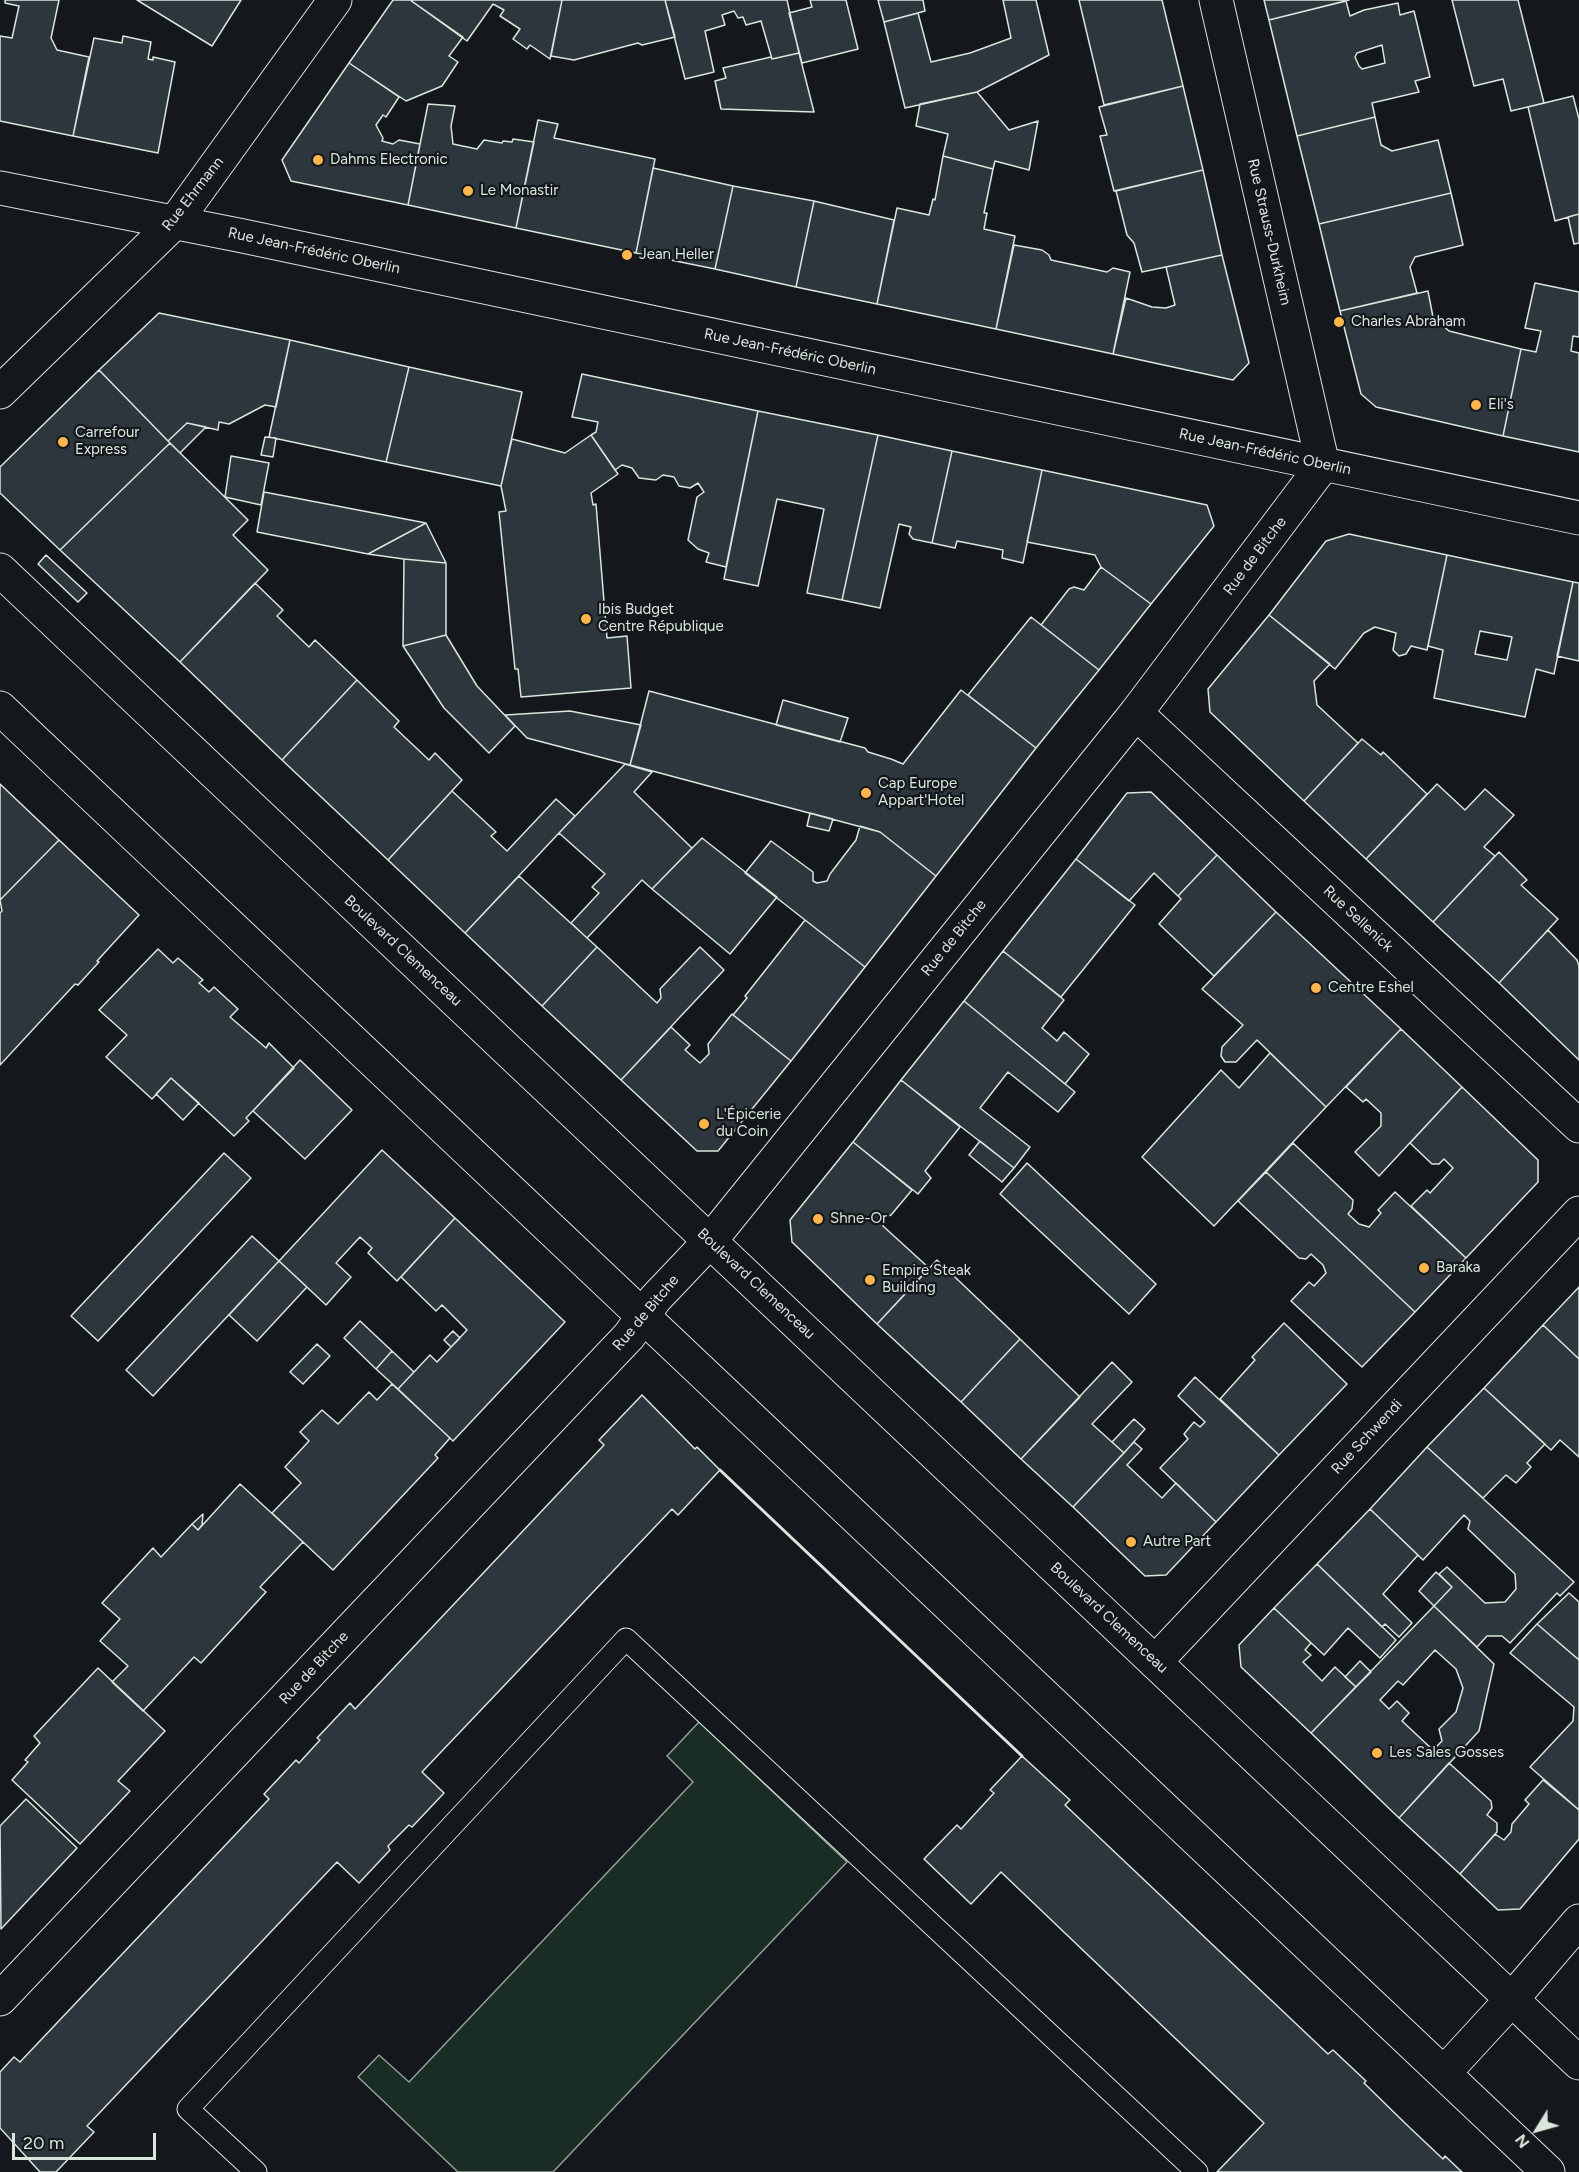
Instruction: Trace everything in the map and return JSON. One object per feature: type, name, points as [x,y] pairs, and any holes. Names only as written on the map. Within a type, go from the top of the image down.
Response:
[{"type":"street","name":"Rue Ehrmann","points":[[0,392],[175,222],[335,0]]},
{"type":"street","name":"Rue Strauss-Durkheim","points":[[1216,0],[1323,465]]},
{"type":"street","name":"Rue Jean-Frédéric Oberlin","points":[[0,188],[175,222],[1579,518]]},
{"type":"street","name":"Rue de Bitche","points":[[0,1999],[629,1336],[655,1299],[710,1241],[1136,713],[1323,465]]},
{"type":"street","name":"Boulevard Clemenceau","points":[[0,570],[1579,2063]]},
{"type":"street","points":[[0,708],[1548,2172]]},
{"type":"street","name":"Rue Sellenick","points":[[1136,713],[1579,1126]]},
{"type":"street","name":"Rue Schwendi","points":[[1155,1662],[1579,1214]]},
{"type":"street","points":[[1444,2073],[1512,1999],[1579,1920]]},
{"type":"lane","points":[[256,2172],[188,2109],[626,1639],[1197,2172]]},
{"type":"green space","points":[[699,1722],[847,1862],[553,2172],[458,2172],[358,2077],[379,2055],[409,2082],[693,1782],[667,1756]]},
{"type":"building","points":[[5,0],[59,0],[51,38],[57,50],[89,57],[73,136],[0,121],[0,36],[12,38],[19,6],[5,3]]},
{"type":"building","points":[[137,0],[241,0],[212,46]]},
{"type":"building","points":[[393,0],[410,0],[463,37],[449,56],[458,62],[442,86],[406,101],[349,63]]},
{"type":"building","points":[[410,0],[562,0],[550,59],[530,45],[527,49],[513,39],[520,29],[500,16],[504,10],[493,4],[467,41]]},
{"type":"building","points":[[562,0],[665,0],[675,37],[642,45],[638,43],[574,60],[551,56]]},
{"type":"building","points":[[665,0],[787,0],[799,53],[772,59],[761,21],[746,25],[743,17],[738,18],[734,11],[722,15],[725,25],[705,31],[714,72],[685,79]]},
{"type":"building","points":[[810,0],[846,0],[858,49],[802,63],[789,13],[812,7]]},
{"type":"building","points":[[878,0],[923,0],[925,11],[884,22]]},
{"type":"building","points":[[1003,0],[1036,0],[1049,55],[977,92],[905,108],[884,22],[918,13],[931,62],[970,53],[1011,38]]},
{"type":"building","points":[[1079,0],[1162,0],[1183,86],[1104,105]]},
{"type":"building","points":[[1264,0],[1349,0],[1269,20]]},
{"type":"building","points":[[1452,0],[1518,0],[1544,103],[1511,111],[1503,79],[1474,86]]},
{"type":"building","points":[[1346,1],[1350,16],[1364,10],[1398,3],[1400,15],[1414,11],[1430,77],[1415,81],[1419,92],[1372,103],[1375,117],[1297,136],[1269,20]],"holes":[[[1382,45],[1385,63],[1362,69],[1355,57],[1357,53]]]},
{"type":"building","points":[[123,36],[151,42],[148,59],[153,60],[153,57],[175,62],[158,153],[73,136],[94,38],[122,43]]},
{"type":"building","points":[[799,53],[814,112],[721,109],[715,81],[726,78],[723,68]]},
{"type":"building","points":[[349,63],[399,97],[386,117],[383,115],[376,125],[383,138],[382,141],[393,144],[399,140],[420,144],[408,205],[291,181],[282,160]]},
{"type":"building","points":[[1183,86],[1203,170],[1114,191],[1100,136],[1107,135],[1099,107]]},
{"type":"building","points":[[977,92],[1009,130],[1038,121],[1029,170],[995,161],[993,169],[943,156],[948,134],[916,126],[920,104]]},
{"type":"building","points":[[1573,96],[1579,119],[1579,214],[1555,221],[1528,107]]},
{"type":"building","points":[[428,104],[455,106],[451,126],[453,144],[477,149],[484,140],[502,143],[503,141],[512,142],[513,139],[534,142],[516,228],[408,205]]},
{"type":"building","points":[[1375,117],[1381,145],[1392,151],[1438,140],[1451,193],[1319,224],[1297,136]]},
{"type":"building","points":[[538,120],[558,124],[554,138],[655,159],[636,253],[516,228]]},
{"type":"building","points":[[943,156],[993,169],[984,213],[987,213],[984,229],[1015,236],[996,329],[877,304],[897,208],[929,215],[933,199],[935,200]]},
{"type":"building","points":[[653,168],[733,186],[715,269],[636,253]]},
{"type":"building","points":[[1203,170],[1222,255],[1142,272],[1134,243],[1127,235],[1116,191]]},
{"type":"building","points":[[733,186],[814,201],[796,287],[715,269]]},
{"type":"building","points":[[1451,193],[1463,245],[1415,257],[1410,267],[1417,293],[1340,311],[1319,224]]},
{"type":"building","points":[[814,201],[894,220],[877,304],[796,287]]},
{"type":"building","points":[[1579,214],[1579,243],[1574,244],[1568,217]]},
{"type":"building","points":[[1014,245],[1042,250],[1049,255],[1051,260],[1107,272],[1113,268],[1130,272],[1113,354],[996,329]]},
{"type":"building","points":[[1222,255],[1249,363],[1233,380],[1113,354],[1126,298],[1152,307],[1166,308],[1175,305],[1166,267]]},
{"type":"building","points":[[1535,283],[1579,292],[1579,337],[1573,336],[1571,351],[1579,353],[1579,452],[1503,436],[1521,349],[1536,352],[1541,331],[1525,328]]},
{"type":"building","points":[[1428,291],[1433,317],[1449,331],[1521,349],[1503,436],[1376,407],[1361,394],[1340,311]]},
{"type":"building","points":[[159,313],[290,340],[276,407],[265,405],[229,424],[219,422],[218,430],[187,423],[168,441],[99,370]]},
{"type":"building","points":[[290,340],[409,367],[386,462],[269,437]]},
{"type":"building","points":[[409,367],[522,392],[501,486],[386,462]]},
{"type":"building","points":[[99,370],[170,443],[60,550],[0,493],[0,467]]},
{"type":"building","points":[[582,374],[758,411],[726,567],[706,562],[709,553],[698,549],[688,540],[697,497],[704,492],[698,483],[690,488],[679,486],[674,477],[663,475],[656,480],[639,478],[632,468],[622,465],[615,470],[591,435],[596,432],[598,422],[572,417]]},
{"type":"building","points":[[758,411],[878,435],[842,600],[807,593],[824,509],[777,499],[758,586],[724,579]]},
{"type":"building","points":[[187,423],[206,427],[180,453],[168,441]]},
{"type":"building","points":[[591,435],[618,474],[591,493],[593,505],[596,504],[607,638],[627,636],[631,688],[521,697],[518,669],[515,669],[499,512],[506,511],[501,486],[512,439],[565,453]]},
{"type":"building","points":[[878,435],[952,451],[932,543],[913,539],[909,534],[911,527],[899,524],[880,608],[842,600]]},
{"type":"building","points":[[265,437],[276,438],[273,457],[261,455]]},
{"type":"building","points":[[170,443],[248,520],[233,535],[268,570],[180,662],[60,550]]},
{"type":"building","points":[[952,451],[1042,470],[1023,563],[1002,558],[1003,550],[957,541],[955,548],[932,543]]},
{"type":"building","points":[[231,456],[269,463],[261,505],[225,497]]},
{"type":"building","points":[[1042,470],[1207,505],[1214,526],[1151,604],[1101,567],[1095,555],[1027,542]]},
{"type":"building","points":[[264,492],[426,523],[368,554],[257,532]]},
{"type":"building","points":[[426,523],[446,563],[368,554]]},
{"type":"building","points":[[1349,534],[1447,555],[1427,650],[1411,646],[1406,654],[1399,656],[1393,650],[1396,633],[1375,627],[1364,633],[1335,669],[1269,615],[1326,541]]},
{"type":"building","points":[[46,555],[87,593],[78,602],[38,564]]},
{"type":"building","points":[[1447,555],[1573,582],[1554,674],[1536,669],[1525,717],[1434,698],[1443,650],[1428,646]],"holes":[[[1480,631],[1512,637],[1507,660],[1475,654]]]},
{"type":"building","points":[[404,559],[446,563],[446,635],[403,646]]},
{"type":"building","points":[[1101,567],[1151,604],[1099,670],[1041,625],[1069,589],[1074,587],[1084,590]]},
{"type":"building","points":[[1573,582],[1579,583],[1579,661],[1557,656]]},
{"type":"building","points":[[255,583],[283,610],[277,616],[309,647],[315,640],[357,680],[282,760],[180,662]]},
{"type":"building","points":[[1269,615],[1330,664],[1314,681],[1317,705],[1358,743],[1304,801],[1210,712],[1208,689]]},
{"type":"building","points":[[1031,617],[1099,670],[1036,748],[968,695]]},
{"type":"building","points":[[446,635],[477,686],[515,726],[489,753],[444,708],[403,646]]},
{"type":"building","points":[[357,680],[399,721],[394,727],[429,760],[435,753],[462,780],[388,860],[282,760]]},
{"type":"building","name":"Cap Europe Appart'Hotel","points":[[961,690],[1036,748],[936,876],[880,832],[630,765],[649,691],[865,748],[868,752],[903,764]]},
{"type":"building","points":[[783,700],[848,718],[840,742],[776,725]]},
{"type":"building","points":[[570,711],[641,725],[630,765],[527,738],[505,715]]},
{"type":"building","points":[[1362,739],[1381,755],[1383,752],[1427,794],[1366,859],[1304,801]]},
{"type":"building","points":[[625,764],[652,772],[634,792],[692,848],[652,889],[642,880],[587,938],[571,923],[599,893],[592,887],[605,874],[559,833]]},
{"type":"building","points":[[0,784],[59,840],[0,900]]},
{"type":"building","points":[[1437,784],[1465,810],[1485,789],[1514,815],[1484,847],[1495,856],[1433,922],[1366,859]]},
{"type":"building","points":[[452,791],[496,832],[491,836],[507,851],[556,799],[575,816],[465,933],[388,860]]},
{"type":"building","points":[[1151,792],[1217,855],[1178,896],[1154,873],[1129,901],[1076,859],[1127,793]]},
{"type":"building","points":[[810,813],[833,819],[829,831],[807,826]]},
{"type":"building","points":[[860,826],[880,832],[936,876],[865,967],[745,873],[771,841],[813,872],[813,881],[817,883],[827,881],[856,840]]},
{"type":"building","points":[[702,838],[777,897],[730,954],[652,889]]},
{"type":"building","points":[[59,840],[139,915],[78,985],[75,984],[0,1065],[0,913],[2,911],[0,900]]},
{"type":"building","points":[[1499,852],[1527,880],[1521,885],[1558,919],[1499,983],[1433,922]]},
{"type":"building","points":[[1217,855],[1276,912],[1214,976],[1159,924],[1181,899],[1178,896]]},
{"type":"building","points":[[1076,859],[1135,905],[1061,997],[1003,951]]},
{"type":"building","points":[[519,876],[597,947],[542,1006],[465,933]]},
{"type":"building","points":[[1276,912],[1401,1029],[1326,1107],[1257,1040],[1236,1062],[1225,1062],[1221,1056],[1222,1047],[1243,1025],[1202,989]]},
{"type":"building","points":[[805,920],[865,967],[791,1061],[733,1015],[747,998],[745,996]]},
{"type":"building","points":[[1548,930],[1577,960],[1579,966],[1579,1060],[1499,983]]},
{"type":"building","points":[[597,947],[657,1003],[661,998],[660,989],[700,947],[724,970],[621,1080],[542,1006]]},
{"type":"building","points":[[158,949],[173,963],[178,958],[203,980],[199,983],[209,992],[214,987],[238,1009],[230,1017],[266,1048],[269,1043],[294,1068],[246,1118],[249,1121],[234,1136],[171,1078],[152,1099],[106,1057],[127,1035],[99,1010]]},
{"type":"building","points":[[1003,951],[1064,1000],[1042,1028],[1057,1041],[1064,1032],[1089,1054],[1065,1084],[964,1001]]},
{"type":"building","points":[[964,1001],[1075,1092],[1058,1112],[1008,1072],[980,1108],[1030,1147],[1014,1168],[901,1080]]},
{"type":"building","points":[[732,1014],[791,1061],[718,1151],[697,1151],[621,1080],[671,1027],[690,1045],[685,1050],[700,1063],[709,1054],[708,1044]]},
{"type":"building","points":[[1401,1029],[1462,1087],[1379,1176],[1355,1152],[1381,1126],[1381,1113],[1366,1099],[1363,1102],[1346,1087]]},
{"type":"building","points":[[1270,1053],[1326,1107],[1214,1226],[1142,1157],[1221,1070],[1239,1088]]},
{"type":"building","points":[[300,1060],[352,1110],[305,1159],[253,1111]]},
{"type":"building","points":[[171,1078],[199,1103],[183,1120],[156,1094]]},
{"type":"building","points":[[901,1080],[960,1127],[925,1171],[931,1178],[918,1194],[853,1142]]},
{"type":"building","points":[[1462,1087],[1538,1160],[1538,1182],[1466,1258],[1411,1206],[1427,1190],[1430,1193],[1453,1168],[1444,1159],[1439,1164],[1432,1164],[1410,1143]]},
{"type":"building","points":[[980,1141],[1014,1168],[1002,1182],[969,1155]]},
{"type":"building","points":[[853,1142],[912,1190],[891,1215],[885,1217],[883,1226],[929,1268],[877,1324],[792,1242],[790,1220]]},
{"type":"building","points":[[1293,1143],[1353,1200],[1352,1209],[1348,1214],[1359,1224],[1369,1227],[1381,1213],[1378,1210],[1395,1192],[1466,1258],[1415,1312],[1266,1172]]},
{"type":"building","points":[[382,1150],[455,1218],[397,1281],[368,1253],[372,1248],[360,1237],[336,1263],[351,1277],[326,1305],[279,1261]]},
{"type":"building","points":[[224,1153],[251,1178],[98,1341],[71,1316]]},
{"type":"building","points":[[1027,1163],[1156,1284],[1129,1314],[1000,1194]]},
{"type":"building","points":[[1266,1172],[1415,1312],[1362,1367],[1291,1301],[1309,1282],[1314,1286],[1326,1273],[1323,1265],[1311,1254],[1306,1259],[1299,1258],[1238,1201]]},
{"type":"building","points":[[455,1218],[565,1322],[453,1441],[398,1389],[430,1355],[437,1362],[467,1330],[442,1305],[436,1311],[401,1277]]},
{"type":"building","points":[[252,1236],[279,1261],[153,1396],[126,1370]]},
{"type":"building","points":[[937,1260],[1020,1339],[961,1402],[877,1324]]},
{"type":"building","points":[[279,1261],[307,1287],[257,1341],[229,1315]]},
{"type":"building","points":[[1579,1287],[1579,1359],[1543,1325]]},
{"type":"building","points":[[360,1321],[392,1351],[376,1369],[344,1338]]},
{"type":"building","points":[[1284,1323],[1347,1384],[1279,1455],[1220,1399],[1255,1360],[1252,1357]]},
{"type":"building","points":[[1543,1325],[1579,1359],[1579,1457],[1560,1440],[1551,1450],[1484,1388]]},
{"type":"building","points":[[453,1331],[460,1338],[451,1347],[444,1340]]},
{"type":"building","points":[[1020,1339],[1080,1397],[1021,1459],[961,1402]]},
{"type":"building","points":[[317,1344],[330,1356],[303,1384],[290,1372]]},
{"type":"building","points":[[392,1351],[414,1372],[398,1389],[376,1369]]},
{"type":"building","points":[[1112,1362],[1132,1382],[1092,1424],[1124,1453],[1073,1507],[1021,1459]]},
{"type":"building","points":[[1195,1377],[1279,1455],[1216,1522],[1160,1468],[1188,1439],[1184,1434],[1194,1422],[1200,1427],[1205,1422],[1178,1396]]},
{"type":"building","points":[[392,1384],[450,1438],[435,1455],[438,1458],[333,1570],[272,1513],[301,1483],[285,1467],[309,1441],[300,1432],[322,1410],[338,1424],[369,1392],[377,1400]]},
{"type":"building","points":[[1484,1388],[1545,1444],[1527,1463],[1531,1467],[1516,1483],[1506,1475],[1483,1498],[1427,1447]]},
{"type":"building","points":[[642,1395],[695,1449],[697,1447],[720,1470],[678,1515],[672,1509],[422,1772],[444,1793],[412,1827],[409,1825],[388,1846],[390,1850],[359,1883],[337,1862],[87,2126],[94,2132],[56,2172],[40,2172],[0,2128],[0,2072],[14,2057],[20,2062],[269,1799],[264,1794],[296,1760],[299,1763],[320,1740],[317,1738],[350,1703],[355,1709],[604,1445],[599,1440]]},
{"type":"building","points":[[1134,1419],[1145,1429],[1124,1453],[1112,1442]]},
{"type":"building","points":[[1134,1442],[1142,1449],[1127,1465],[1162,1498],[1176,1483],[1216,1522],[1166,1575],[1145,1576],[1073,1507]]},
{"type":"building","points":[[1427,1447],[1574,1582],[1560,1596],[1557,1593],[1510,1643],[1502,1636],[1487,1636],[1477,1647],[1434,1606],[1452,1587],[1439,1574],[1447,1567],[1485,1603],[1505,1602],[1516,1589],[1515,1574],[1468,1529],[1470,1521],[1464,1515],[1423,1560],[1370,1509]]},
{"type":"building","points":[[240,1484],[303,1542],[260,1587],[266,1592],[201,1663],[194,1657],[143,1711],[112,1682],[128,1666],[100,1641],[120,1619],[102,1603],[153,1548],[161,1557],[192,1524],[198,1530]]},
{"type":"building","points":[[1370,1509],[1418,1555],[1383,1594],[1412,1623],[1399,1637],[1385,1624],[1382,1627],[1317,1564]]},
{"type":"building","points":[[203,1514],[202,1525],[198,1530],[192,1524]]},
{"type":"building","points":[[1317,1564],[1396,1640],[1380,1658],[1348,1628],[1324,1655],[1274,1608]]},
{"type":"building","points":[[1436,1572],[1452,1587],[1434,1606],[1419,1591]]},
{"type":"building","points":[[1569,1593],[1579,1602],[1579,1660],[1537,1624]]},
{"type":"building","points":[[1434,1606],[1494,1664],[1479,1731],[1399,1818],[1311,1733]],"holes":[[[1435,1650],[1456,1669],[1463,1688],[1456,1712],[1439,1729],[1442,1741],[1433,1750],[1402,1721],[1409,1713],[1397,1701],[1389,1709],[1380,1700],[1398,1681],[1403,1685]]]},
{"type":"building","points":[[1274,1608],[1311,1643],[1305,1650],[1311,1655],[1303,1662],[1322,1681],[1335,1667],[1356,1687],[1311,1733],[1241,1667],[1239,1645]]},
{"type":"building","points":[[1537,1624],[1579,1660],[1579,1810],[1530,1767],[1573,1721],[1574,1707],[1510,1653]]},
{"type":"building","points":[[1360,1661],[1371,1672],[1356,1687],[1345,1677]]},
{"type":"building","points":[[98,1668],[165,1731],[118,1781],[130,1791],[80,1844],[12,1780],[28,1762],[25,1760],[40,1743],[34,1736]]},
{"type":"building","points":[[1022,1756],[1070,1800],[1065,1805],[1328,2054],[1333,2050],[1408,2126],[1443,2159],[1445,2156],[1462,2172],[1217,2172],[1264,2123],[1001,1872],[971,1904],[924,1859],[957,1825],[961,1829],[994,1793],[990,1790]]},
{"type":"building","points":[[1449,1763],[1491,1801],[1492,1808],[1487,1815],[1497,1823],[1497,1832],[1460,1874],[1399,1818]]},
{"type":"building","points":[[1543,1780],[1579,1810],[1579,1839],[1520,1909],[1498,1910],[1460,1874],[1495,1834],[1504,1840],[1511,1832],[1512,1824],[1529,1804],[1525,1800]]},
{"type":"building","points":[[26,1799],[77,1848],[1,1929],[0,1826]]},
{"type":"wall","points":[[720,1470],[1022,1756]]},
{"type":"place","name":"Dahms Electronic","points":[[318,160]]},
{"type":"place","name":"Le Monastir","points":[[468,191]]},
{"type":"place","name":"Jean Heller","points":[[627,255]]},
{"type":"place","name":"Charles Abraham","points":[[1339,322]]},
{"type":"place","name":"Eli's","points":[[1476,405]]},
{"type":"place","name":"Carrefour Express","points":[[63,442]]},
{"type":"place","name":"Ibis Budget Centre République","points":[[586,619]]},
{"type":"place","name":"Cap Europe Appart'Hotel","points":[[866,793]]},
{"type":"place","name":"Centre Eshel","points":[[1316,988]]},
{"type":"place","name":"L'Épicerie du Coin","points":[[704,1124]]},
{"type":"place","name":"Shne-Or","points":[[818,1219]]},
{"type":"place","name":"Baraka","points":[[1424,1268]]},
{"type":"place","name":"Empire Steak Building","points":[[870,1280]]},
{"type":"place","name":"Autre Part","points":[[1131,1542]]},
{"type":"place","name":"Les Sales Gosses","points":[[1377,1753]]}]
